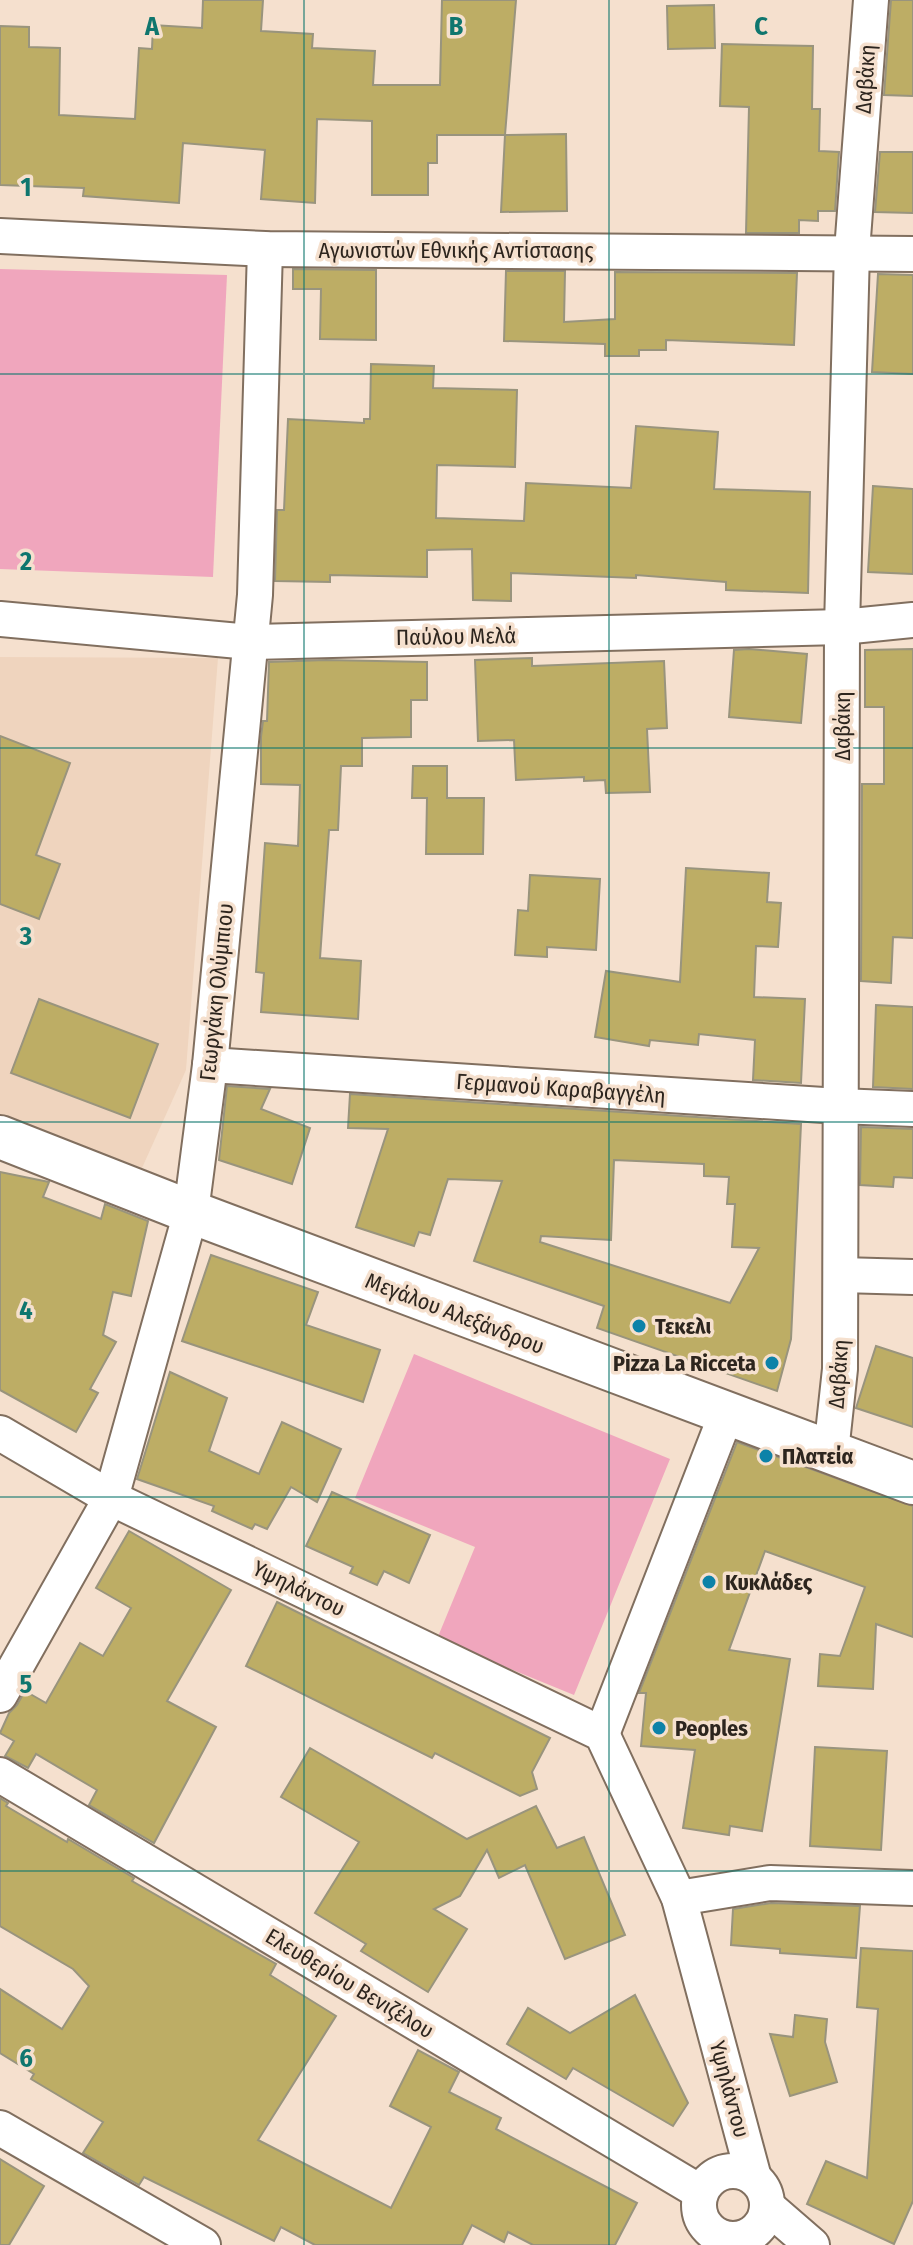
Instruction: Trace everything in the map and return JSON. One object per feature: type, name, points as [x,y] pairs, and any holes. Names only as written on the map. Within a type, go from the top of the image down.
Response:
[{"type":"street","name":"Δαβάκη","points":[[831,1452],[840,1369],[842,627],[852,251],[871,0]]},
{"type":"street","name":"Αγωνιστών Εθνικής Αντίστασης","points":[[0,236],[265,249],[852,251],[913,254]]},
{"type":"street","name":"Γεωργάκη Ολύμπιου","points":[[0,1695],[111,1498],[191,1212],[210,1065],[255,595],[265,249]]},
{"type":"street","name":"Παύλου Μελά","points":[[0,619],[250,642],[842,627],[913,620]]},
{"type":"street","name":"Γερμανού Καραβαγγέλη","points":[[210,1065],[913,1109]]},
{"type":"street","name":"Μεγάλου Αλεξάνδρου","points":[[0,1137],[726,1415],[913,1483]]},
{"type":"street","points":[[841,1275],[913,1277]]},
{"type":"street","points":[[602,1734],[726,1415]]},
{"type":"street","name":"Υψηλάντου","points":[[0,1433],[111,1498],[602,1734],[679,1898],[761,2192]]},
{"type":"street","name":"Ελευθερίου Βενιζέλου","points":[[0,1775],[700,2192]]},
{"type":"street","points":[[679,1898],[770,1883],[913,1888]]},
{"type":"street","points":[[0,2128],[203,2245]]},
{"type":"street","points":[[761,2192],[765,2217],[759,2227],[739,2239],[726,2242],[713,2234],[703,2222],[698,2208],[700,2192],[715,2175],[735,2171],[761,2192],[812,2245]]},
{"type":"shaded area","points":[[0,269],[227,275],[213,577],[0,569]]},
{"type":"shaded area","points":[[0,657],[218,658],[186,1070],[142,1168],[0,1116]]},
{"type":"shaded area","points":[[414,1354],[670,1459],[574,1695],[437,1639],[475,1547],[355,1498]]},
{"type":"building","points":[[203,0],[263,0],[261,31],[313,34],[312,48],[375,51],[373,85],[440,85],[442,0],[516,0],[505,135],[437,135],[437,163],[428,163],[428,195],[372,195],[372,121],[317,119],[315,203],[261,199],[265,150],[183,143],[179,203],[83,196],[84,188],[0,185],[0,26],[29,27],[29,47],[60,48],[59,115],[135,119],[139,48],[152,49],[153,25],[202,28]]},
{"type":"building","points":[[891,0],[913,0],[913,96],[884,95]]},
{"type":"building","points":[[714,5],[715,48],[668,49],[667,6]]},
{"type":"building","points":[[722,44],[813,46],[812,109],[820,109],[819,151],[839,152],[835,211],[818,211],[818,221],[799,220],[799,233],[746,233],[749,107],[720,106]]},
{"type":"building","points":[[566,134],[567,211],[501,212],[505,135]]},
{"type":"building","points":[[880,152],[913,152],[913,213],[875,212]]},
{"type":"building","points":[[293,269],[376,270],[376,340],[320,339],[321,289],[293,289]]},
{"type":"building","points":[[506,271],[565,271],[564,322],[615,319],[615,272],[797,273],[794,345],[666,340],[666,350],[639,350],[639,356],[605,356],[605,344],[504,341]]},
{"type":"building","points":[[878,274],[913,275],[913,374],[872,372]]},
{"type":"building","points":[[371,364],[434,366],[433,388],[517,390],[515,467],[437,465],[436,518],[524,521],[526,483],[631,488],[636,426],[718,432],[714,489],[810,492],[808,593],[726,590],[726,582],[636,575],[636,578],[511,573],[511,601],[473,600],[472,549],[427,550],[427,577],[330,575],[330,582],[275,581],[277,510],[284,510],[288,419],[364,423],[364,419],[370,419]]},
{"type":"building","points":[[873,486],[913,489],[913,574],[868,572]]},
{"type":"building","points":[[913,649],[913,938],[893,937],[891,983],[861,981],[862,784],[884,784],[884,707],[865,707],[865,650]]},
{"type":"building","points":[[734,650],[807,654],[801,723],[729,717]]},
{"type":"building","points":[[532,658],[532,666],[664,661],[667,728],[647,729],[650,792],[606,793],[605,780],[584,781],[584,777],[516,780],[514,740],[478,741],[475,660]]},
{"type":"building","points":[[269,662],[427,662],[427,700],[411,700],[411,737],[362,738],[362,766],[341,766],[338,830],[329,830],[320,958],[361,961],[358,1019],[261,1012],[264,973],[256,972],[265,843],[298,846],[300,785],[261,784],[261,737],[263,721],[267,721]]},
{"type":"building","points":[[0,736],[70,763],[36,855],[60,864],[39,919],[0,904]]},
{"type":"building","points":[[413,766],[447,766],[447,798],[484,798],[483,854],[426,854],[427,798],[412,798]]},
{"type":"building","points":[[686,868],[769,873],[767,902],[781,903],[778,947],[756,946],[754,997],[805,999],[801,1083],[753,1080],[755,1040],[699,1034],[698,1045],[650,1040],[649,1046],[595,1037],[606,971],[680,982]]},
{"type":"building","points":[[530,875],[600,879],[596,950],[547,947],[547,957],[515,955],[518,910],[528,911]]},
{"type":"building","points":[[39,999],[158,1044],[130,1118],[11,1073]]},
{"type":"building","points":[[876,1005],[913,1007],[913,1089],[873,1087]]},
{"type":"building","points":[[227,1086],[270,1089],[261,1109],[310,1128],[292,1184],[219,1160]]},
{"type":"building","points":[[350,1094],[801,1124],[791,1339],[777,1391],[597,1328],[604,1306],[474,1261],[502,1181],[448,1179],[430,1235],[419,1232],[414,1246],[356,1227],[388,1129],[348,1128]],"holes":[[[614,1160],[704,1164],[704,1176],[729,1177],[727,1204],[735,1204],[732,1247],[759,1248],[730,1303],[540,1242],[541,1236],[611,1240]]]},
{"type":"building","points":[[861,1127],[913,1129],[913,1178],[894,1177],[893,1187],[860,1185]]},
{"type":"building","points":[[0,1172],[49,1182],[43,1197],[101,1219],[105,1204],[148,1221],[131,1296],[113,1292],[103,1335],[116,1342],[90,1389],[98,1393],[76,1432],[0,1390]]},
{"type":"building","points":[[211,1255],[318,1292],[306,1325],[380,1350],[363,1402],[182,1341]]},
{"type":"building","points":[[876,1346],[913,1358],[913,1427],[856,1408]]},
{"type":"building","points":[[170,1372],[227,1398],[209,1451],[259,1474],[282,1422],[341,1449],[317,1502],[291,1487],[267,1529],[255,1524],[252,1529],[212,1511],[214,1506],[137,1479]]},
{"type":"building","points":[[737,1442],[913,1506],[913,1637],[876,1624],[873,1689],[818,1686],[820,1654],[840,1656],[865,1587],[765,1551],[729,1650],[790,1659],[762,1831],[730,1826],[729,1835],[683,1828],[695,1750],[641,1746],[646,1693],[639,1693]]},
{"type":"building","points":[[332,1492],[430,1535],[409,1583],[384,1571],[377,1585],[350,1573],[353,1567],[306,1546]]},
{"type":"building","points":[[129,1531],[231,1590],[167,1701],[216,1727],[154,1843],[89,1805],[97,1790],[36,1754],[28,1768],[5,1756],[14,1741],[0,1733],[9,1713],[25,1691],[46,1703],[80,1643],[103,1656],[131,1608],[96,1588]]},
{"type":"building","points":[[277,1602],[550,1738],[532,1772],[537,1789],[520,1796],[435,1753],[432,1758],[246,1666]]},
{"type":"building","points":[[815,1747],[887,1751],[881,1850],[810,1846]]},
{"type":"building","points":[[310,1748],[467,1839],[536,1806],[557,1848],[584,1837],[625,1935],[565,1959],[525,1865],[499,1878],[487,1850],[460,1896],[434,1909],[467,1929],[428,1992],[361,1951],[366,1944],[315,1913],[359,1842],[281,1797]]},
{"type":"building","points":[[0,1798],[8,1803],[6,1806],[67,1842],[68,1839],[134,1878],[132,1881],[276,1964],[270,1975],[336,2016],[258,2140],[391,2208],[431,2127],[390,2106],[418,2050],[459,2072],[449,2092],[501,2118],[496,2129],[637,2203],[615,2245],[533,2245],[508,2232],[504,2242],[472,2225],[462,2245],[315,2245],[281,2227],[274,2241],[144,2177],[139,2185],[83,2153],[103,2122],[31,2079],[34,2074],[0,2053],[0,1989],[62,2029],[89,1986],[73,1969],[0,1926]]},
{"type":"building","points":[[771,1903],[860,1906],[856,1958],[780,1953],[780,1949],[731,1945],[733,1909]]},
{"type":"building","points":[[861,1948],[913,1951],[913,2201],[894,2244],[807,2204],[826,2161],[867,2178],[878,2009],[857,2007]]},
{"type":"building","points":[[635,1995],[688,2103],[673,2126],[573,2068],[566,2079],[507,2044],[528,2008],[570,2033]]},
{"type":"building","points":[[795,2015],[827,2019],[825,2042],[837,2082],[790,2096],[770,2034],[793,2037]]},
{"type":"building","points":[[0,2159],[44,2186],[9,2245],[0,2245]]},
{"type":"place","name":"Τεκελι","points":[[639,1326]]},
{"type":"place","name":"Pizza La Ricceta","points":[[772,1363]]},
{"type":"place","name":"Πλατεία","points":[[766,1456]]},
{"type":"place","name":"Κυκλάδες","points":[[709,1582]]},
{"type":"place","name":"Peoples","points":[[659,1728]]}]
